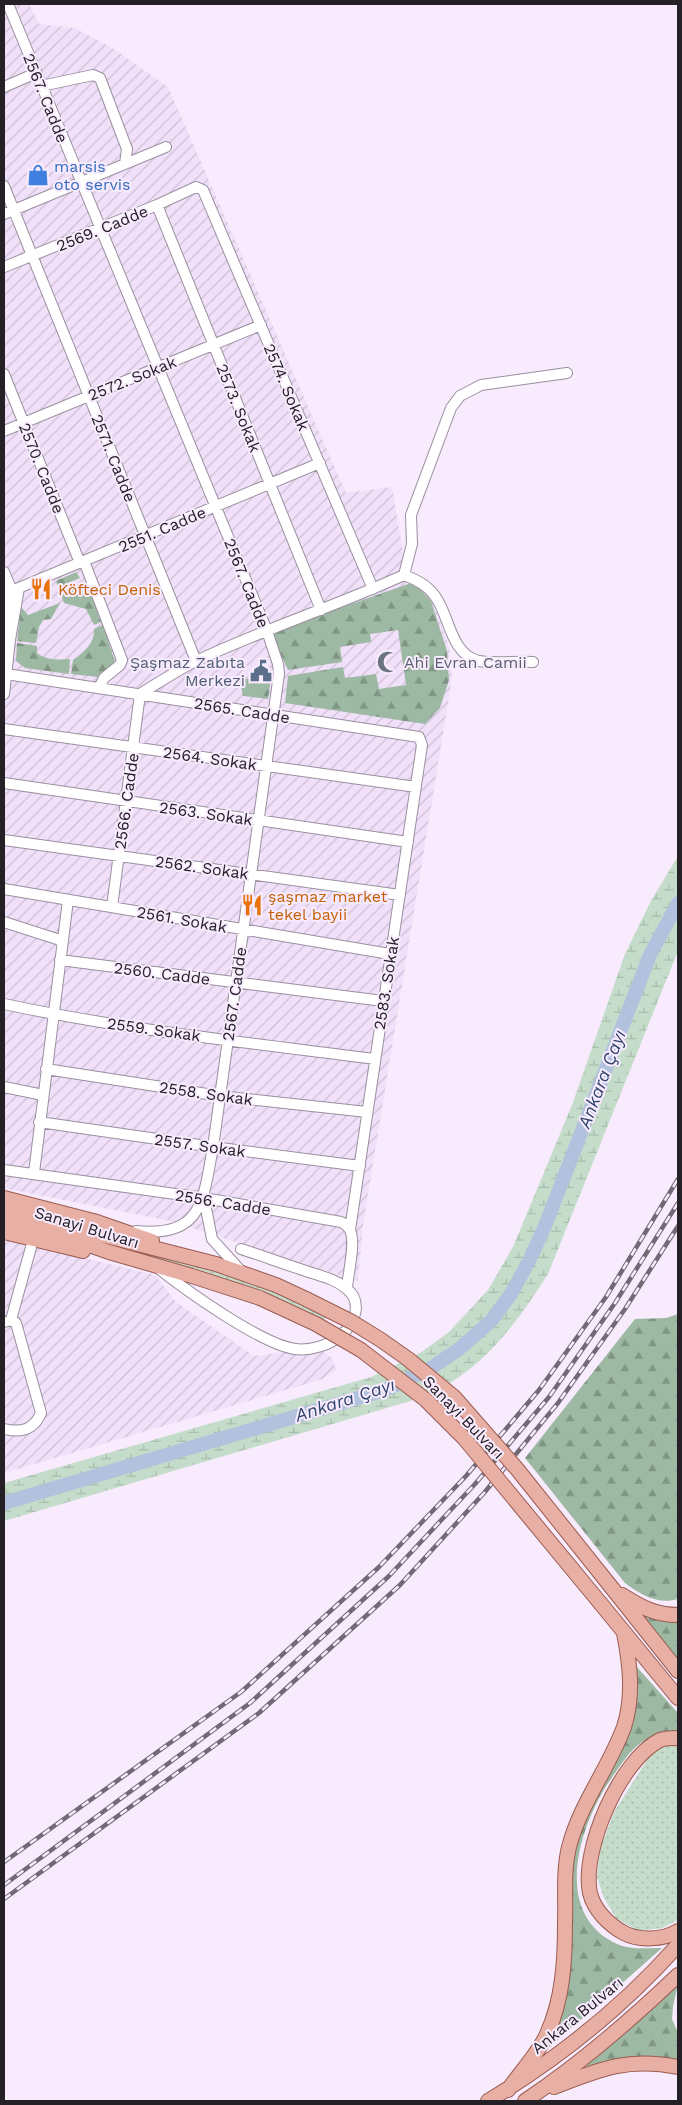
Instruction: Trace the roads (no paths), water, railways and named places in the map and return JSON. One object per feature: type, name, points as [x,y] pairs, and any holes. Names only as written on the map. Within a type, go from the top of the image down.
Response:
[{"type":"main road","points":[[4,1198],[125,1230],[159,1244],[170,1254]]},
{"type":"main road","name":"Sanayi Bulvarı","points":[[4,1210],[170,1254],[216,1264],[244,1274],[306,1299],[352,1322],[408,1359],[454,1398],[517,1469],[678,1671]]},
{"type":"main road","name":"Sanayi Bulvarı","points":[[4,1221],[66,1237],[260,1298],[316,1324],[361,1350],[426,1400],[470,1445],[678,1698]]},
{"type":"main road","points":[[4,1232],[94,1253],[109,1252]]},
{"type":"main road","points":[[612,1588],[646,1610],[664,1615],[678,1615]]},
{"type":"main road","points":[[508,2090],[546,2036],[558,2003],[565,1953],[565,1878],[570,1847],[582,1812],[624,1726],[628,1708],[631,1682],[624,1633]]},
{"type":"main road","points":[[678,1738],[661,1740],[650,1747],[637,1758],[620,1783],[602,1818],[590,1856],[589,1873],[590,1894],[599,1912],[614,1927],[631,1937],[654,1939],[678,1931]]},
{"type":"main road","name":"Ankara Bulvarı","points":[[488,2101],[508,2090],[558,2056],[589,2032],[650,1977],[678,1945]]},
{"type":"main road","points":[[531,2097],[583,2059],[636,2015],[678,1975]]},
{"type":"main road","points":[[531,2097],[619,2064],[642,2063],[678,2068]]},
{"type":"street","name":"2567. Cadde","points":[[8,4],[216,506],[267,631],[278,664],[279,674],[213,1147],[204,1198]]},
{"type":"street","points":[[4,87],[36,73]]},
{"type":"street","points":[[41,86],[93,75],[100,78],[127,149],[125,164]]},
{"type":"street","points":[[9,212],[166,147]]},
{"type":"street","name":"2571. Cadde","points":[[4,186],[9,212],[33,255],[196,661]]},
{"type":"street","name":"2569. Cadde","points":[[4,267],[100,229],[196,187],[199,188]]},
{"type":"street","name":"2574. Sokak","points":[[199,188],[206,192],[373,589]]},
{"type":"street","name":"2573. Sokak","points":[[157,205],[321,610]]},
{"type":"street","name":"2572. Sokak","points":[[4,431],[261,325]]},
{"type":"street","name":"2570. Cadde","points":[[4,374],[122,660],[120,666],[104,678],[98,688]]},
{"type":"street","points":[[404,575],[412,544],[411,515],[451,408],[460,396],[481,385],[567,374]]},
{"type":"street","name":"2551. Cadde","points":[[10,591],[320,463]]},
{"type":"street","points":[[4,572],[10,591],[4,694]]},
{"type":"street","points":[[140,694],[196,661],[404,575],[420,581],[436,597],[453,638],[466,654],[479,661],[533,662]]},
{"type":"street","name":"2565. Cadde","points":[[6,674],[419,737]]},
{"type":"street","name":"2566. Cadde","points":[[112,907],[140,694]]},
{"type":"street","name":"2564. Sokak","points":[[4,729],[416,787]]},
{"type":"street","name":"2583. Sokak","points":[[350,1230],[422,745],[419,737]]},
{"type":"street","name":"2563. Sokak","points":[[4,783],[408,842]]},
{"type":"street","name":"2562. Sokak","points":[[4,840],[400,895]]},
{"type":"street","name":"2561. Sokak","points":[[4,889],[390,954]]},
{"type":"street","points":[[34,1174],[68,900]]},
{"type":"street","points":[[4,922],[63,941]]},
{"type":"street","name":"2560. Cadde","points":[[60,960],[383,1001]]},
{"type":"street","name":"2559. Sokak","points":[[4,1004],[53,1014],[228,1040],[375,1059]]},
{"type":"street","name":"2558. Sokak","points":[[46,1069],[220,1096],[367,1112]]},
{"type":"street","points":[[4,1087],[43,1095]]},
{"type":"street","name":"2557. Sokak","points":[[39,1122],[360,1166]]},
{"type":"street","name":"2556. Cadde","points":[[4,1170],[204,1198],[334,1220],[347,1226],[350,1230]]},
{"type":"street","points":[[125,1230],[149,1232],[170,1230],[186,1222],[196,1212],[204,1198]]},
{"type":"street","points":[[204,1198],[212,1239],[244,1274]]},
{"type":"street","points":[[346,1288],[351,1250],[350,1230]]},
{"type":"street","points":[[4,1428],[27,1430],[36,1424],[41,1413],[16,1323],[7,1321],[33,1240]]},
{"type":"street","points":[[156,1266],[180,1284],[252,1330],[273,1341],[295,1349],[304,1350],[322,1345],[344,1333],[355,1317],[356,1310],[354,1300],[346,1288],[328,1279],[241,1249]]},
{"type":"waterway","name":"Ankara Çayı","points":[[4,1503],[385,1390],[431,1368],[459,1349],[491,1321],[511,1294],[545,1226],[650,955],[678,903]]},
{"type":"railway","points":[[4,1862],[241,1692],[379,1567],[466,1476],[539,1390],[606,1297],[678,1179]]},
{"type":"railway","points":[[4,1885],[250,1703],[389,1576],[475,1484],[549,1397],[615,1303],[678,1203]]},
{"type":"railway","points":[[4,1899],[259,1713],[400,1585],[484,1493],[558,1403],[625,1309],[678,1226]]},
{"type":"place","name":"marsis oto servis","points":[[38,175]]},
{"type":"place","name":"Köfteci Denis","points":[[41,589]]},
{"type":"place","name":"Ahi Evran Camii","points":[[388,662]]},
{"type":"place","name":"Şaşmaz Zabıta Merkezi","points":[[261,671]]},
{"type":"place","name":"şaşmaz market tekel bayii","points":[[252,905]]}]
